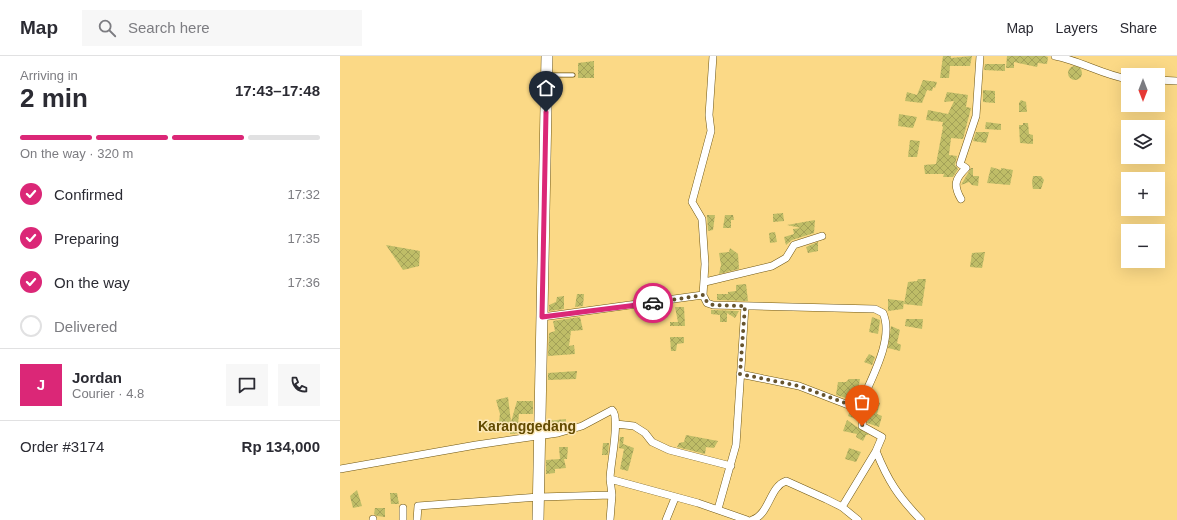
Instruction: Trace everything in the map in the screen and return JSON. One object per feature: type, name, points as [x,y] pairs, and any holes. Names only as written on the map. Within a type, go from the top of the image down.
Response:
[{"type":"street","points":[[538,520],[540,497],[542,317],[548,56]]},
{"type":"street","points":[[713,56],[709,116],[712,131],[692,202],[702,219],[705,282],[703,295],[707,302],[713,305],[875,309],[883,313],[886,324],[884,348],[879,364],[859,408]]},
{"type":"street","points":[[961,199],[956,189],[958,176],[966,168],[960,164],[976,116],[980,56]]},
{"type":"street","points":[[1055,56],[1082,62],[1116,77],[1121,77]]},
{"type":"street","points":[[1165,80],[1177,81]]},
{"type":"street","points":[[705,282],[772,266],[786,258],[794,245],[822,236]]},
{"type":"street","points":[[542,317],[703,295]]},
{"type":"street","points":[[718,509],[736,445],[745,306]]},
{"type":"street","points":[[740,374],[799,386],[859,408],[865,414],[862,426],[882,436],[876,451],[842,508]]},
{"type":"street","points":[[340,469],[476,445],[541,436],[582,426],[612,410],[615,415],[616,424],[610,479],[612,495],[610,520]]},
{"type":"street","points":[[616,424],[634,426],[645,433],[652,442],[668,450],[731,466]]},
{"type":"street","points":[[876,451],[893,488],[921,520]]},
{"type":"street","points":[[610,479],[718,509],[747,520]]},
{"type":"street","points":[[752,520],[761,516],[778,485],[786,481],[798,485],[842,508],[858,520]]},
{"type":"street","points":[[417,520],[418,506],[540,497],[612,495]]},
{"type":"street","points":[[666,520],[675,498]]},
{"type":"street","points":[[403,508],[403,520]]},
{"type":"lane","points":[[547,75],[573,74]]},
{"type":"building","points":[[943,56],[951,56],[951,58],[972,56],[970,66],[950,66],[949,78],[940,78]]},
{"type":"building","points":[[1007,56],[1048,57],[1047,64],[1038,63],[1037,67],[1014,62],[1014,68],[1006,68]]},
{"type":"building","points":[[594,61],[594,78],[578,78],[578,63]]},
{"type":"building","points":[[985,64],[1005,64],[1005,71],[984,70]]},
{"type":"building","points":[[1075,66],[1080,68],[1082,73],[1080,78],[1075,80],[1070,78],[1068,73],[1070,68]]},
{"type":"building","points":[[923,80],[937,82],[935,88],[933,87],[932,91],[927,90],[922,103],[905,101],[907,92],[917,95]]},
{"type":"building","points":[[983,90],[995,91],[995,103],[983,102]]},
{"type":"building","points":[[947,92],[968,95],[966,107],[971,108],[963,139],[951,138],[949,155],[957,156],[955,165],[958,169],[953,177],[943,177],[944,174],[925,174],[924,165],[936,164],[943,127],[943,122],[926,120],[928,110],[948,114],[954,101],[944,102]]},
{"type":"building","points":[[1021,100],[1026,102],[1027,112],[1019,112],[1019,103]]},
{"type":"building","points":[[899,114],[917,117],[913,128],[898,126]]},
{"type":"building","points":[[986,122],[1001,124],[1001,130],[985,129]]},
{"type":"building","points":[[1023,123],[1028,123],[1029,134],[1033,135],[1033,144],[1020,143],[1019,125],[1023,125]]},
{"type":"building","points":[[976,132],[989,132],[986,143],[973,141]]},
{"type":"building","points":[[910,140],[920,141],[917,157],[908,157]]},
{"type":"building","points":[[991,167],[1001,170],[1001,168],[1013,170],[1010,185],[987,183]]},
{"type":"building","points":[[971,168],[973,168],[973,176],[979,176],[978,186],[972,185],[969,182],[961,185]]},
{"type":"building","points":[[1033,176],[1041,176],[1044,180],[1041,189],[1033,189]]},
{"type":"building","points":[[783,213],[784,221],[773,222],[773,214]]},
{"type":"building","points":[[707,215],[715,215],[713,230],[708,231]]},
{"type":"building","points":[[725,215],[733,215],[734,220],[731,220],[731,228],[723,228]]},
{"type":"building","points":[[815,220],[814,233],[792,240],[786,245],[784,237],[794,234],[793,229],[801,228],[787,225]]},
{"type":"building","points":[[775,232],[777,242],[770,243],[769,233]]},
{"type":"building","points":[[818,242],[818,251],[808,253],[806,247]]},
{"type":"building","points":[[386,245],[420,251],[419,266],[403,270]]},
{"type":"building","points":[[730,248],[738,254],[739,269],[719,274],[721,265],[719,253],[729,252]]},
{"type":"building","points":[[985,252],[982,268],[970,267],[972,253]]},
{"type":"building","points":[[918,279],[926,279],[922,306],[904,304],[908,282],[917,281]]},
{"type":"building","points":[[746,284],[748,301],[717,300],[717,294],[728,294],[728,292],[736,291],[736,285]]},
{"type":"building","points":[[577,294],[584,294],[583,306],[575,307]]},
{"type":"building","points":[[564,296],[564,309],[549,311],[549,305],[556,302],[557,297]]},
{"type":"building","points":[[888,299],[904,301],[903,309],[888,311]]},
{"type":"building","points":[[675,307],[684,307],[685,326],[670,326],[670,322],[678,322]]},
{"type":"building","points":[[711,310],[739,311],[735,318],[727,313],[727,322],[720,322],[720,315],[711,314]]},
{"type":"building","points":[[580,317],[583,330],[571,331],[569,346],[574,345],[575,354],[548,356],[549,333],[555,331],[553,321]]},
{"type":"building","points":[[872,317],[880,320],[878,334],[869,332]]},
{"type":"building","points":[[906,319],[923,319],[922,329],[905,326]]},
{"type":"building","points":[[891,326],[900,330],[897,343],[901,345],[900,351],[888,348]]},
{"type":"building","points":[[670,337],[684,337],[684,343],[677,344],[676,351],[671,351]]},
{"type":"building","points":[[869,354],[875,357],[872,365],[864,362]]},
{"type":"building","points":[[577,371],[576,379],[548,380],[548,373]]},
{"type":"building","points":[[849,379],[860,379],[856,401],[836,395],[838,382],[846,382]]},
{"type":"building","points":[[508,397],[511,422],[517,401],[533,401],[533,414],[519,414],[518,424],[532,425],[532,432],[510,434],[510,426],[483,430],[484,423],[499,422],[500,414],[496,400]]},
{"type":"building","points":[[874,398],[880,403],[877,414],[882,416],[879,427],[867,423],[869,411]]},
{"type":"building","points":[[850,411],[859,414],[858,420],[848,416]]},
{"type":"building","points":[[566,419],[566,425],[548,429],[547,421]]},
{"type":"building","points":[[847,420],[869,435],[866,435],[863,441],[856,437],[857,434],[843,431]]},
{"type":"building","points":[[686,435],[718,441],[714,448],[706,447],[705,454],[677,447],[679,443],[684,442]]},
{"type":"building","points":[[620,437],[624,437],[623,444],[634,448],[628,471],[620,469],[624,449],[619,448]]},
{"type":"building","points":[[603,443],[609,443],[608,455],[602,455]]},
{"type":"building","points":[[559,447],[568,447],[567,459],[564,459],[566,468],[555,469],[555,473],[546,474],[546,460],[560,459]]},
{"type":"building","points":[[849,448],[861,452],[856,462],[845,459]]},
{"type":"building","points":[[357,490],[362,506],[353,508],[350,496]]},
{"type":"building","points":[[390,493],[397,493],[399,504],[391,504]]},
{"type":"building","points":[[375,508],[385,508],[385,517],[374,514]]},
{"type":"way so far","points":[[653,303],[703,295],[709,304],[745,306],[740,374],[799,386],[862,409],[865,414],[862,426]]},
{"type":"district","name":"Karanggedang","points":[[527,426]]},
{"type":"route","points":[[546,112],[542,317],[653,303]]}]
